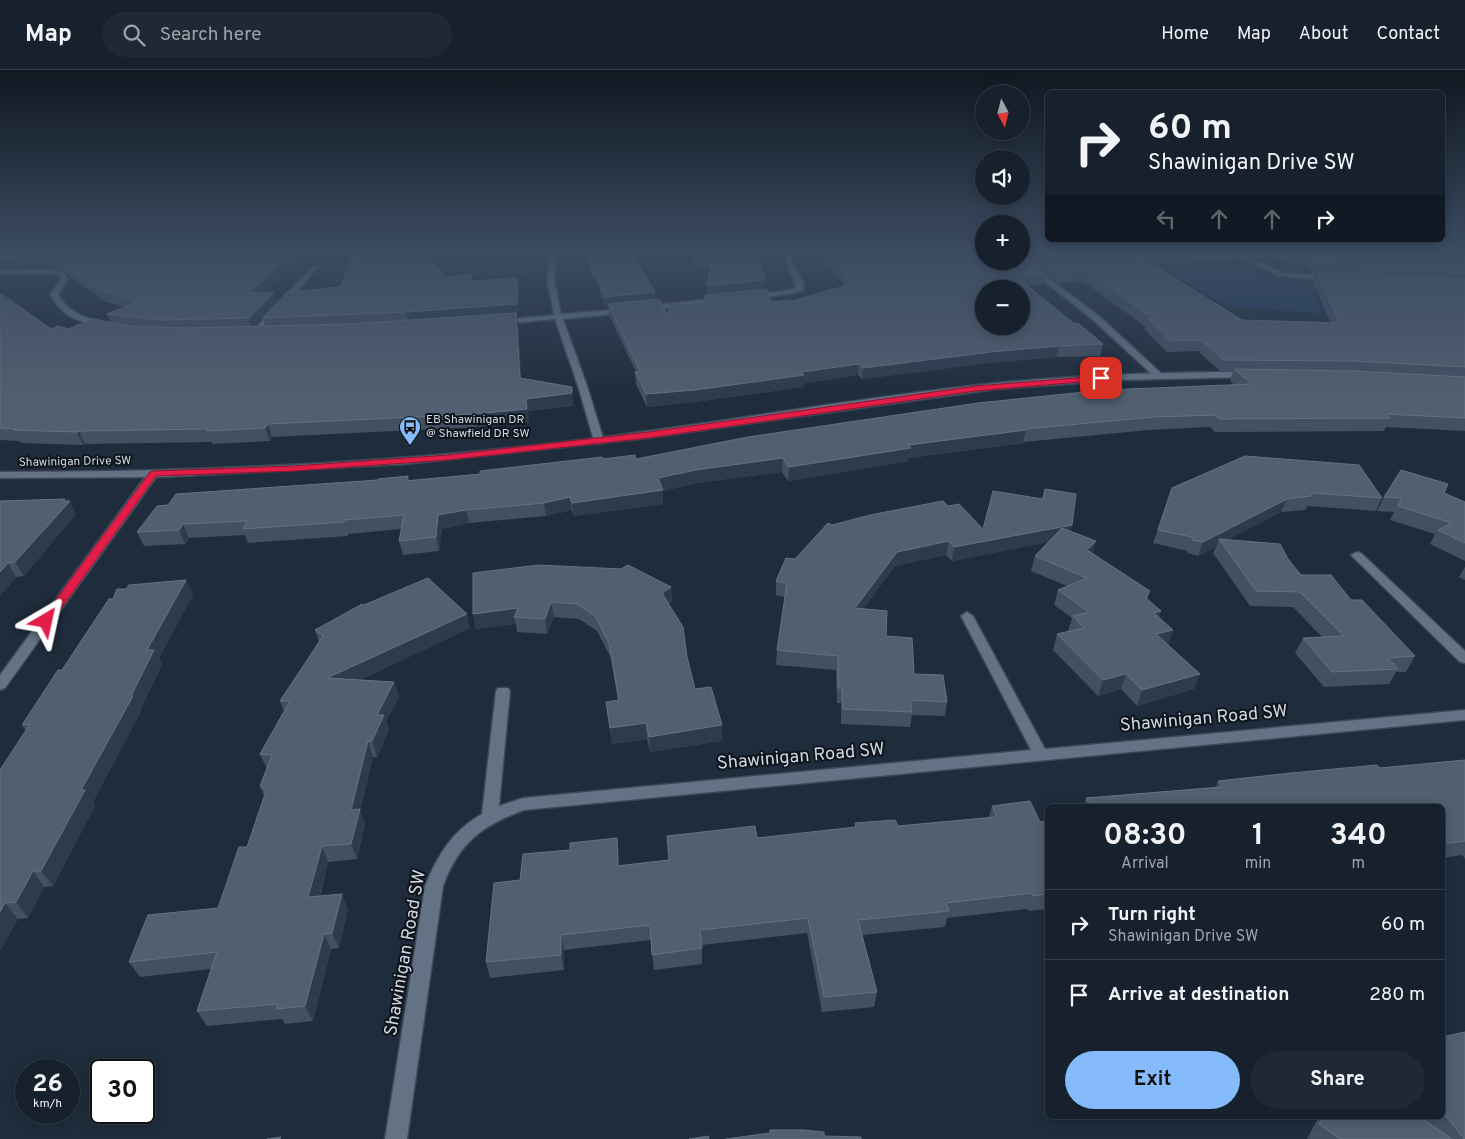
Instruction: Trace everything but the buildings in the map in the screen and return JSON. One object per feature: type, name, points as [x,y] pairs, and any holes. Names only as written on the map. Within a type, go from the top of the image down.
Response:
[{"type":"street","points":[[57,299],[62,308],[81,319],[112,328]]},
{"type":"street","points":[[255,334],[286,299]]},
{"type":"street","points":[[554,299],[557,318],[576,367],[599,441]]},
{"type":"street","points":[[641,309],[734,299]]},
{"type":"street","points":[[1071,299],[1096,318],[1159,376]]},
{"type":"street","points":[[493,323],[632,310]]},
{"type":"street","points":[[246,334],[265,334]]},
{"type":"street","name":"Shawinigan Drive SW","points":[[0,475],[153,474],[286,469],[448,457],[599,441],[996,386],[1159,376],[1253,375]]},
{"type":"street","points":[[0,685],[153,474]]},
{"type":"street","points":[[1357,555],[1465,659]]},
{"type":"street","points":[[967,616],[1040,754]]},
{"type":"street","points":[[490,816],[503,691]]},
{"type":"street","name":"Shawinigan Road SW","points":[[396,1139],[434,886],[440,866],[449,850],[470,829],[490,816],[523,804],[1465,715]]},
{"type":"shaded area","points":[[1215,299],[1318,299],[1321,313],[1229,307]]},
{"type":"place","name":"EB Shawinigan DR @ Shawfield DR SW","points":[[410,446]]},
{"type":"route","points":[[46,621],[153,474],[294,468],[448,457],[649,435],[996,386],[1101,378]]}]
